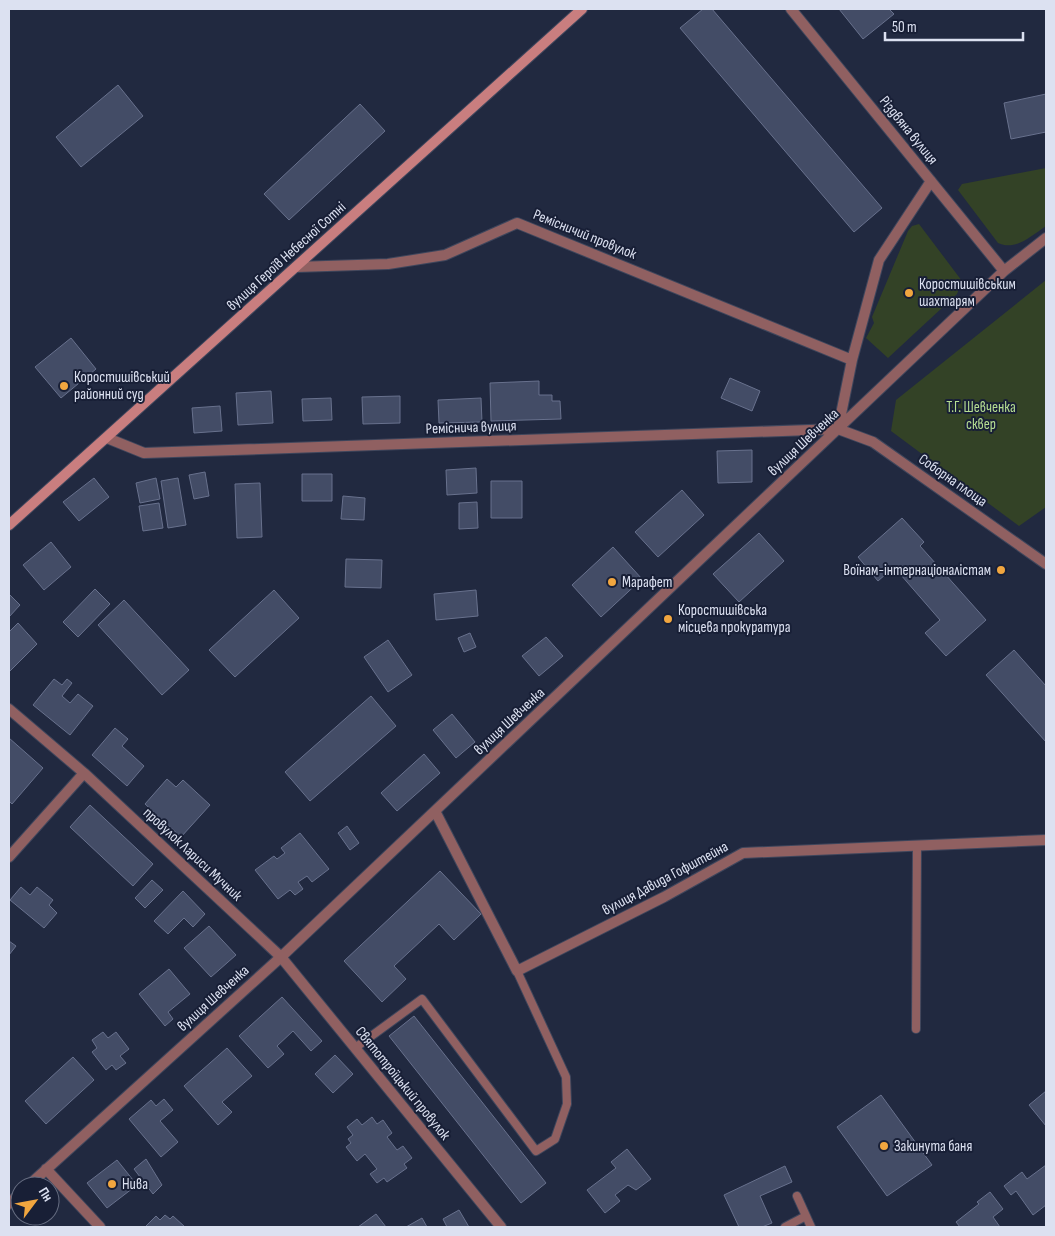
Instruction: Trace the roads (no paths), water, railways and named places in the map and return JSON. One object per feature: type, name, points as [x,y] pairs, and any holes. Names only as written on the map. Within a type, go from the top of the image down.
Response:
[{"type":"street","name":"вулиця Героїв Небесної Сотні","points":[[9,525],[582,9]]},
{"type":"street","name":"Різдвяна вулиця","points":[[791,9],[1004,271]]},
{"type":"street","points":[[838,429],[852,360],[879,260],[931,181]]},
{"type":"street","name":"Ремісничий провулок","points":[[296,267],[388,264],[445,254],[517,223],[852,360]]},
{"type":"street","name":"вулиця Шевченка","points":[[39,1176],[280,957],[1004,271],[1046,238]]},
{"type":"street","name":"Реміснича вулиця","points":[[107,438],[144,452],[838,429]]},
{"type":"street","name":"Соборна площа","points":[[838,429],[873,442],[1046,564]]},
{"type":"street","name":"провулок Лариси Мучник","points":[[9,709],[84,773],[280,957]]},
{"type":"street","points":[[9,857],[84,773]]},
{"type":"street","points":[[435,811],[517,971]]},
{"type":"street","name":"вулиця Давида Гофштейна","points":[[517,971],[664,896],[743,853],[1046,840]]},
{"type":"street","name":"Святотроїцький провулок","points":[[280,957],[501,1227]]},
{"type":"street","points":[[46,1170],[100,1227]]},
{"type":"lane","points":[[916,1029],[917,846]]},
{"type":"lane","points":[[355,1048],[422,999],[536,1151],[555,1139],[567,1104],[566,1077],[517,971]]},
{"type":"lane","points":[[797,1196],[811,1227]]},
{"type":"lane","points":[[786,1227],[806,1216]]},
{"type":"place","name":"Коростишівським шахтарям","points":[[909,293]]},
{"type":"place","name":"Коростишівський районний суд","points":[[64,386]]},
{"type":"place","name":"Воїнам-інтернаціоналістам","points":[[1001,570]]},
{"type":"place","name":"Марафет","points":[[612,582]]},
{"type":"place","name":"Коростишівська місцева прокуратура","points":[[668,619]]},
{"type":"place","name":"Закинута баня","points":[[884,1146]]},
{"type":"place","name":"Нива","points":[[112,1184]]},
{"type":"park label","name":"Т.Г. Шевченка сквер","points":[[981,416]]}]
